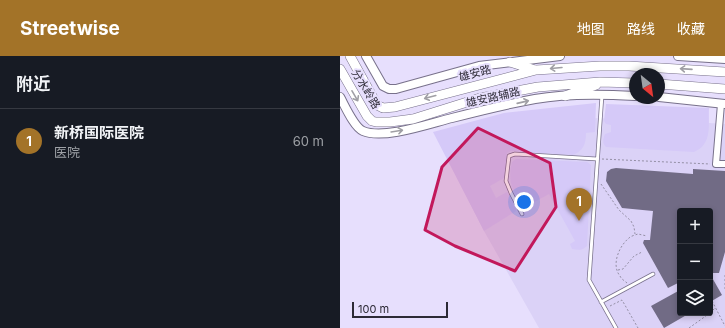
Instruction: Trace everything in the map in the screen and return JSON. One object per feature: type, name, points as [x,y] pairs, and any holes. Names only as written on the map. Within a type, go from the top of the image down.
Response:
[{"type":"main road","name":"分水岭路","points":[[350,56],[377,105]]},
{"type":"main road","points":[[510,62],[536,70]]},
{"type":"main road","name":"雄安路","points":[[377,105],[383,108],[396,106],[536,70],[570,67],[629,66],[725,72]]},
{"type":"main road","name":"分水岭路","points":[[340,69],[364,112],[372,121],[382,123],[412,119],[480,98],[538,87],[603,82]]},
{"type":"main road","points":[[565,96],[603,82],[629,83]]},
{"type":"main road","points":[[665,84],[725,89]]},
{"type":"street","points":[[366,56],[383,86],[389,89],[396,89],[479,66],[560,56]]},
{"type":"street","points":[[678,56],[725,59]]},
{"type":"street","name":"雄安路辅路","points":[[340,97],[359,129],[364,132],[374,133],[421,127],[452,118],[536,99],[565,96],[629,96]]},
{"type":"street","points":[[665,98],[723,104],[716,164],[725,164]]},
{"type":"lane","points":[[602,95],[589,280],[616,328]]},
{"type":"lane","points":[[522,214],[506,181],[510,156],[515,154],[597,159]]},
{"type":"lane","points":[[601,302],[653,274]]},
{"type":"path","points":[[597,159],[709,164]]},
{"type":"path","points":[[596,177],[619,210],[631,221],[634,227],[635,235]]},
{"type":"path","points":[[631,286],[620,276],[617,270],[616,260],[618,251],[629,238],[638,234],[647,236]]},
{"type":"path","points":[[617,270],[623,269],[634,256],[642,252]]},
{"type":"path","points":[[725,275],[725,290]]},
{"type":"path","points":[[605,308],[622,300],[638,328]]},
{"type":"path","points":[[713,303],[725,326]]},
{"type":"path","points":[[689,328],[706,316]]},
{"type":"highlighted area","points":[[478,128],[550,163],[556,207],[515,271],[455,246],[425,230],[442,167]]},
{"type":"shaded area","points":[[596,103],[595,132],[586,133],[583,147],[576,154],[511,151],[507,153],[504,178],[490,186],[496,198],[507,192],[516,208],[516,211],[484,231],[433,132],[504,113]]},
{"type":"shaded area","points":[[606,104],[709,108],[709,127],[707,139],[700,149],[694,152],[606,147],[603,142],[605,134],[611,132],[611,125],[606,124],[604,121]]},
{"type":"shaded area","points":[[590,118],[725,124],[725,328],[539,328],[484,231],[441,146],[451,142]]},
{"type":"shaded area","points":[[516,159],[587,162],[591,165],[587,246],[585,248],[580,250],[572,249],[570,244],[575,241],[549,194],[523,208],[514,191],[510,176],[512,162]]},
{"type":"building","points":[[616,168],[693,174],[693,169],[725,171],[725,252],[719,273],[713,273],[713,208],[677,208],[677,284],[668,288],[643,243],[644,240],[650,240],[653,211],[622,208],[606,181],[607,172]]},
{"type":"building","points":[[713,279],[722,295],[713,300]]},
{"type":"building","points":[[677,292],[677,316],[685,316],[664,328],[651,306]]},
{"type":"place","name":"新桥国际医院","points":[[579,221]]}]
